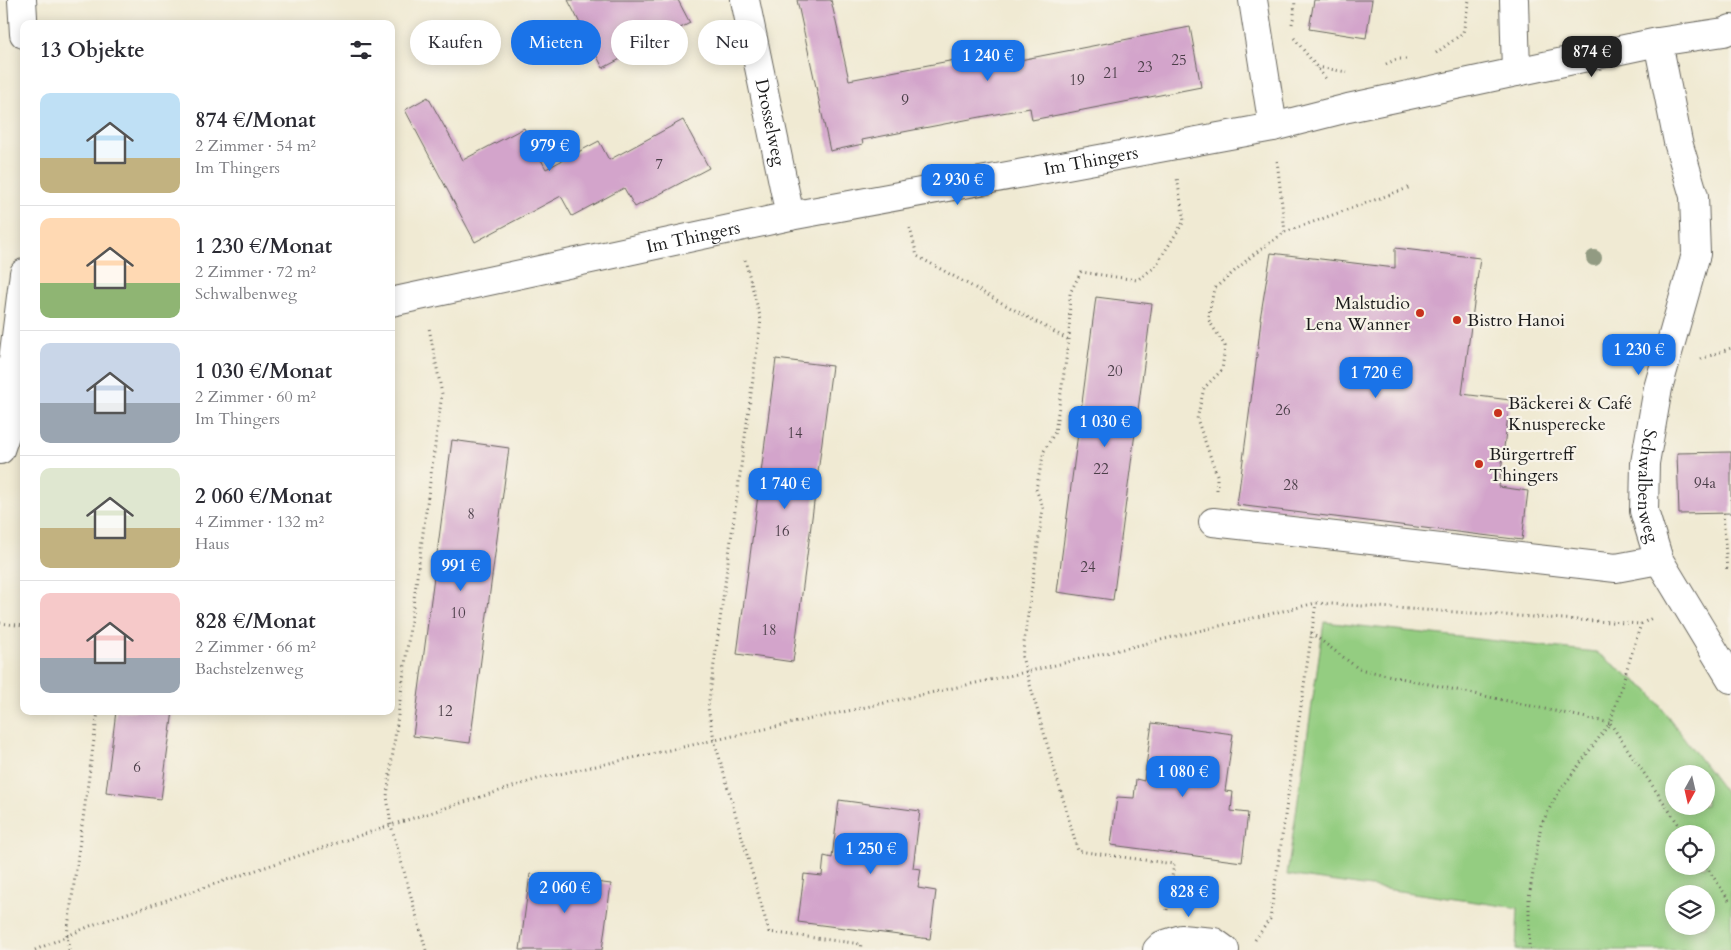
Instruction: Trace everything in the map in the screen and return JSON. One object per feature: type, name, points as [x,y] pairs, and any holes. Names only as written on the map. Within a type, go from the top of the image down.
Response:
[{"type":"street","points":[[22,0],[23,20]]},
{"type":"street","name":"Drosselweg","points":[[745,0],[790,216]]},
{"type":"street","points":[[1253,0],[1272,127]]},
{"type":"street","points":[[1514,0],[1516,72]]},
{"type":"street","name":"Im Thingers","points":[[395,301],[790,216],[1272,127],[1348,108],[1516,72],[1658,42],[1724,32],[1731,29]]},
{"type":"street","name":"Schwalbenweg","points":[[1658,42],[1678,142],[1694,196],[1696,254],[1658,388],[1645,463],[1644,511],[1659,560],[1731,679]]},
{"type":"street","points":[[0,450],[9,424],[17,382],[20,335]]},
{"type":"street","points":[[1213,522],[1616,568],[1659,560]]},
{"type":"street","points":[[1160,948],[1181,939],[1214,942],[1225,950]]},
{"type":"path","points":[[1295,0],[1294,15],[1289,32],[1348,108]]},
{"type":"path","points":[[1430,58],[1463,33],[1470,0]]},
{"type":"path","points":[[1380,66],[1397,60],[1414,59]]},
{"type":"path","points":[[1317,67],[1348,72]]},
{"type":"path","points":[[1272,127],[1285,232]]},
{"type":"path","points":[[1160,948],[1174,864],[1078,851],[1022,657],[1043,508],[1036,489],[1044,451],[1055,432],[1069,340],[1070,292],[1081,272],[1137,280],[1155,267],[1184,221],[1171,145]]},
{"type":"path","points":[[1217,475],[1197,419],[1204,388],[1222,370],[1225,346],[1208,319],[1214,289],[1253,255],[1285,232],[1411,187]]},
{"type":"path","points":[[902,195],[917,256],[1069,340]]},
{"type":"path","points":[[736,228],[761,320],[708,708],[714,739],[769,932],[861,944],[860,950]]},
{"type":"path","points":[[423,295],[442,394],[387,796],[391,825],[426,950]]},
{"type":"path","points":[[1723,513],[1727,571]]},
{"type":"path","points":[[35,950],[95,924],[391,825],[541,778],[1026,672],[1316,603],[1641,624],[1682,599]]},
{"type":"path","points":[[1254,942],[1270,918],[1316,603]]},
{"type":"path","points":[[0,623],[20,626]]},
{"type":"path","points":[[1529,950],[1529,897],[1541,824],[1556,796],[1610,723],[1641,624]]},
{"type":"path","points":[[1311,634],[1359,669],[1610,723],[1679,825]]},
{"type":"path","points":[[69,950],[67,935],[97,715]]},
{"type":"path","points":[[1712,875],[1731,902]]},
{"type":"green space","points":[[1324,622],[1596,652],[1648,690],[1705,765],[1665,765],[1665,815],[1715,815],[1715,779],[1731,800],[1731,950],[1516,950],[1518,908],[1287,875]]},
{"type":"building","points":[[568,0],[678,0],[690,23],[688,24],[688,20],[611,20],[611,64],[603,68],[601,64],[601,20],[578,20]]},
{"type":"building","points":[[797,0],[831,0],[849,80],[1018,48],[1020,60],[1190,27],[1201,87],[1032,120],[1030,108],[862,140],[863,144],[830,151]]},
{"type":"building","points":[[1314,0],[1372,0],[1366,38],[1309,29]]},
{"type":"building","points":[[428,97],[463,160],[524,128],[546,169],[599,141],[609,160],[683,120],[709,168],[635,207],[624,188],[572,216],[561,196],[475,242],[405,110]]},
{"type":"building","points":[[1395,248],[1480,258],[1462,394],[1510,400],[1499,487],[1528,491],[1522,540],[1237,505],[1260,319],[1271,253],[1395,268]]},
{"type":"building","points":[[1096,297],[1152,304],[1113,600],[1057,592]]},
{"type":"building","points":[[776,359],[832,366],[793,662],[737,654]]},
{"type":"building","points":[[452,440],[509,448],[470,743],[413,736]]},
{"type":"building","points":[[1731,452],[1731,513],[1679,514],[1677,453]]},
{"type":"building","points":[[116,715],[172,715],[161,799],[106,792]]},
{"type":"building","points":[[1152,723],[1233,734],[1225,791],[1233,792],[1231,811],[1248,813],[1242,862],[1111,845],[1117,797],[1134,798],[1136,779],[1144,781]]},
{"type":"building","points":[[839,800],[920,811],[913,868],[921,869],[918,888],[936,891],[930,939],[798,922],[804,874],[822,876],[824,856],[832,858]]},
{"type":"building","points":[[530,874],[611,884],[602,950],[520,950]]},
{"type":"place","name":"Malstudio Lena Wanner","points":[[1420,313]]},
{"type":"place","name":"Bistro Hanoi","points":[[1457,320]]},
{"type":"place","name":"Bäckerei & Café Knusperecke","points":[[1498,413]]},
{"type":"place","name":"Bürgertreff Thingers","points":[[1479,464]]}]
